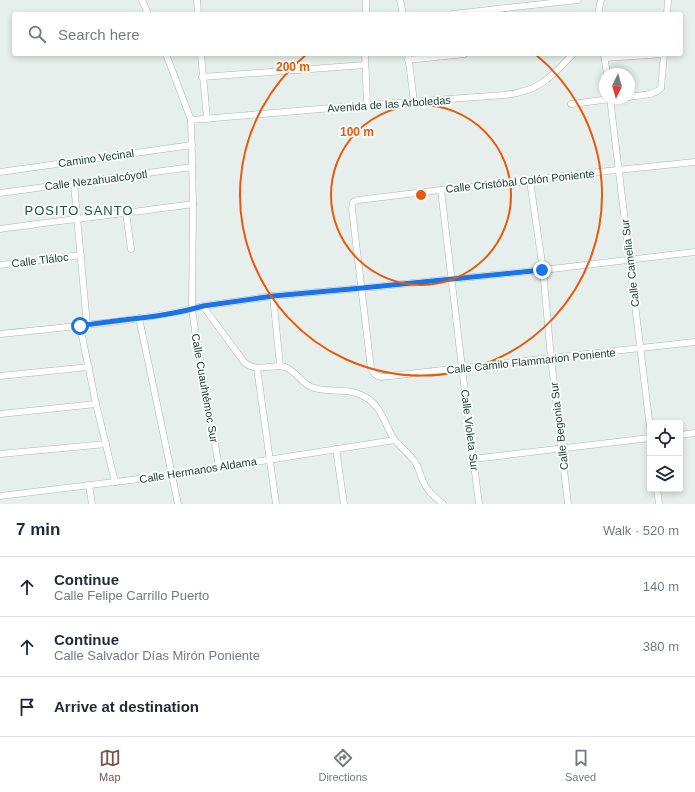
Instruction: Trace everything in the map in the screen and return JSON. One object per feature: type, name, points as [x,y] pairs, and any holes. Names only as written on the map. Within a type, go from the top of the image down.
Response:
[{"type":"street","points":[[142,0],[147,12]]},
{"type":"street","points":[[197,0],[198,12]]},
{"type":"street","points":[[366,0],[366,12]]},
{"type":"street","points":[[400,0],[403,12]]},
{"type":"street","points":[[471,12],[578,0]]},
{"type":"street","points":[[598,12],[601,0]]},
{"type":"street","points":[[667,12],[668,0]]},
{"type":"street","name":"Calle Cuauhtémoc Sur","points":[[167,56],[191,120],[193,204],[192,309],[219,467]]},
{"type":"street","points":[[200,56],[207,119]]},
{"type":"street","points":[[365,56],[367,105]]},
{"type":"street","points":[[414,102],[408,57],[427,56]]},
{"type":"street","name":"Avenida de las Arboledas","points":[[191,120],[504,95],[521,92],[536,87],[550,78],[571,56]]},
{"type":"street","points":[[604,56],[606,68]]},
{"type":"street","points":[[635,96],[652,94],[659,91],[661,88],[664,56]]},
{"type":"street","points":[[202,77],[365,65]]},
{"type":"street","points":[[571,104],[599,100]]},
{"type":"street","name":"Calle Camelia Sur","points":[[611,104],[649,420]]},
{"type":"street","name":"Camino Vecinal","points":[[0,172],[192,145]]},
{"type":"street","name":"Calle Cristóbal Colón Poniente","points":[[362,288],[352,209],[353,202],[355,200],[695,162]]},
{"type":"street","name":"Calle Nezahualcóyotl","points":[[0,193],[192,168]]},
{"type":"street","name":"Calle Begonia Sur","points":[[530,181],[542,270],[568,504]]},
{"type":"street","points":[[74,184],[81,255],[84,325],[89,367],[96,404],[115,482]]},
{"type":"street","name":"Calle Violeta Sur","points":[[441,190],[479,504]]},
{"type":"street","points":[[0,229],[193,204]]},
{"type":"street","points":[[126,213],[131,249]]},
{"type":"street","points":[[0,334],[139,318],[203,306],[273,296],[542,270],[695,252]]},
{"type":"street","name":"Calle Tláloc","points":[[0,265],[81,255]]},
{"type":"street","name":"Calle Camilo Flammarion Poniente","points":[[362,288],[371,369],[374,374],[381,377],[695,342]]},
{"type":"street","points":[[273,296],[280,366]]},
{"type":"street","points":[[203,306],[248,366],[252,368],[280,366],[291,370],[306,385],[313,388],[347,390],[366,397],[373,402],[395,440],[407,451],[415,462],[427,489],[443,504]]},
{"type":"street","points":[[139,318],[178,504]]},
{"type":"street","points":[[0,376],[89,367]]},
{"type":"street","points":[[257,368],[276,504]]},
{"type":"street","points":[[0,414],[96,404]]},
{"type":"street","points":[[683,435],[695,433]]},
{"type":"street","points":[[473,459],[647,438]]},
{"type":"street","name":"Calle Hermanos Aldama","points":[[0,496],[172,474],[395,440]]},
{"type":"street","points":[[0,454],[106,444]]},
{"type":"street","points":[[336,449],[344,504]]},
{"type":"street","points":[[89,485],[92,504]]},
{"type":"street","points":[[657,492],[659,504]]},
{"type":"district","name":"POSITO SANTO","points":[[79,210]]},
{"type":"route","points":[[80,326],[273,296],[542,270]]}]
